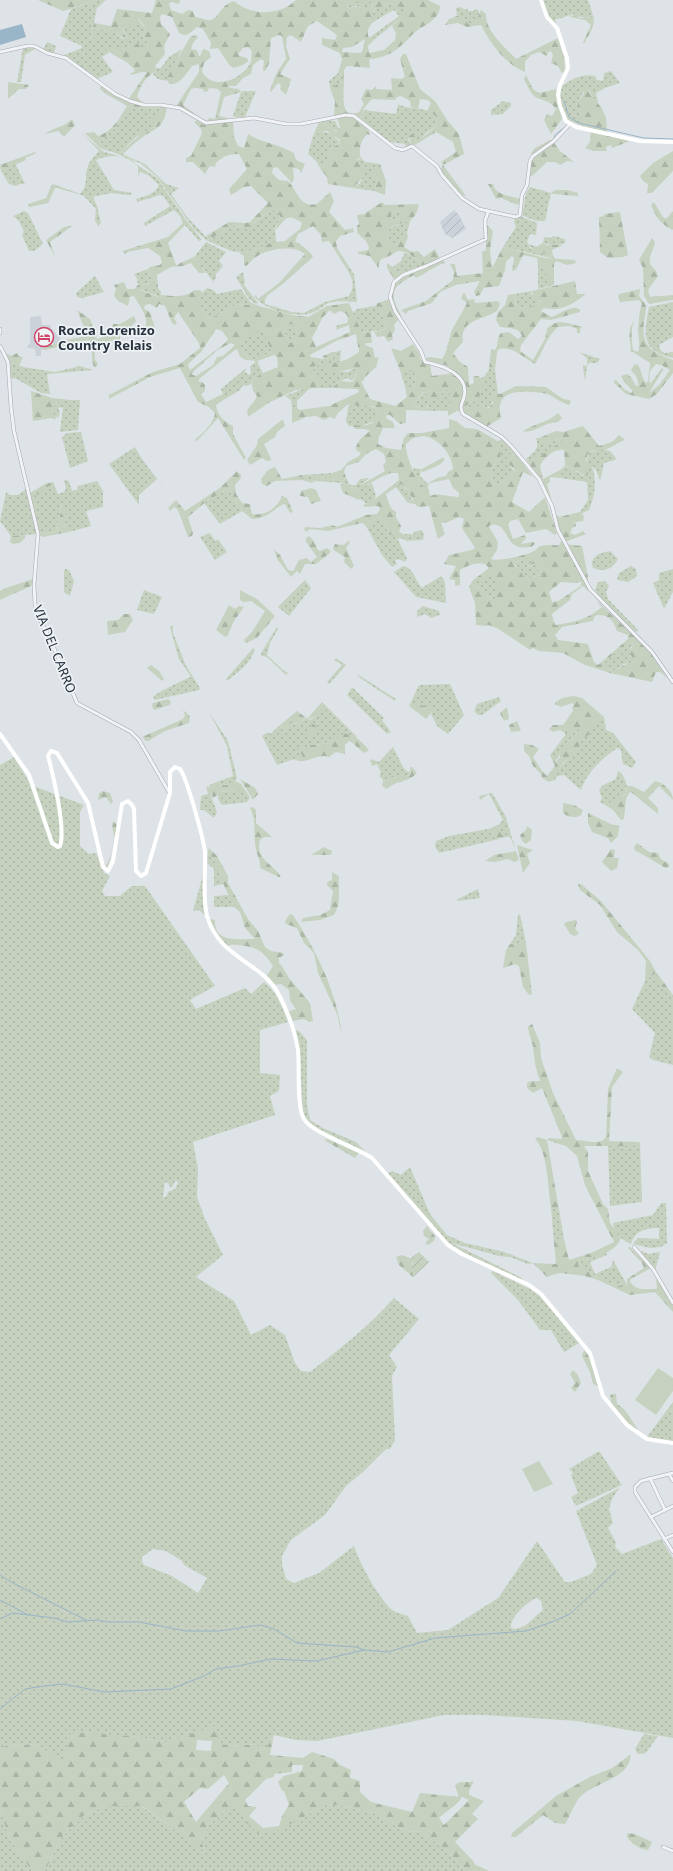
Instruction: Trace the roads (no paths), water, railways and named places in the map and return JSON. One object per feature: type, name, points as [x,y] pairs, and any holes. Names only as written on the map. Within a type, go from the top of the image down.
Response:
[{"type":"main road","points":[[541,0],[547,17],[557,28],[567,58],[568,68],[560,85],[558,95],[563,117],[570,125],[640,142],[673,142]]},
{"type":"main road","points":[[0,734],[29,775],[52,843],[58,847],[61,844],[58,802],[48,756],[51,752],[57,753],[88,803],[103,865],[107,871],[111,868],[113,861],[122,804],[128,801],[134,809],[136,871],[141,876],[146,873],[170,793],[170,772],[173,767],[178,767],[182,770],[203,842],[205,906],[210,923],[226,948],[267,980],[275,988],[280,998],[296,1039],[301,1106],[304,1120],[314,1128],[372,1158],[436,1232],[452,1248],[536,1290],[590,1353],[601,1391],[611,1408],[627,1425],[642,1437],[655,1441],[673,1443]]},
{"type":"street","points":[[0,52],[27,46],[34,46],[48,53],[66,58],[115,94],[130,101],[144,105],[161,105],[180,108],[206,123],[254,118],[286,124],[301,124],[346,115],[354,116],[395,148],[403,150],[412,146],[417,149],[437,166],[442,176],[462,198],[476,207],[488,212],[516,217],[520,215],[522,195],[527,185],[530,161],[533,156],[554,141],[570,125]]},
{"type":"street","points":[[488,212],[486,221],[486,239],[403,275],[394,282],[390,297],[395,311],[421,351],[425,362],[447,367],[460,379],[465,390],[460,410],[463,414],[502,438],[512,447],[539,479],[552,506],[558,530],[590,589],[652,652],[673,682]]},
{"type":"street","points":[[0,329],[0,334]]},
{"type":"street","name":"VIA DEL CARRO","points":[[0,346],[8,362],[14,431],[38,534],[34,586],[35,604],[40,618],[77,703],[131,732],[139,740],[170,793]]},
{"type":"street","points":[[634,1247],[653,1269],[673,1303]]},
{"type":"street","points":[[673,1482],[671,1473],[641,1481],[635,1487],[635,1492],[673,1552]]},
{"type":"street","points":[[650,1478],[665,1510]]},
{"type":"street","points":[[651,1517],[673,1506]]},
{"type":"street","points":[[664,1539],[673,1535]]},
{"type":"street","points":[[663,1847],[673,1851]]},
{"type":"water","points":[[22,24],[26,37],[0,45],[0,30]]},
{"type":"waterway","points":[[564,101],[569,117],[579,123],[644,138],[673,139]]},
{"type":"waterway","points":[[554,139],[555,135],[565,127]]},
{"type":"waterway","points":[[0,1619],[13,1613],[54,1618],[68,1622],[97,1620],[108,1622],[139,1622],[186,1631],[219,1631],[260,1625],[274,1629],[297,1643],[356,1647],[364,1650],[388,1652],[435,1638],[526,1631],[552,1622],[570,1614],[616,1571]]},
{"type":"waterway","points":[[0,1575],[86,1620]]},
{"type":"waterway","points":[[0,1600],[28,1615]]},
{"type":"waterway","points":[[0,1709],[25,1689],[63,1684],[104,1692],[171,1689],[204,1676],[216,1669],[271,1659],[317,1661],[364,1650]]},
{"type":"place","name":"Rocca Lorenizo Country Relais","points":[[44,337]]}]
